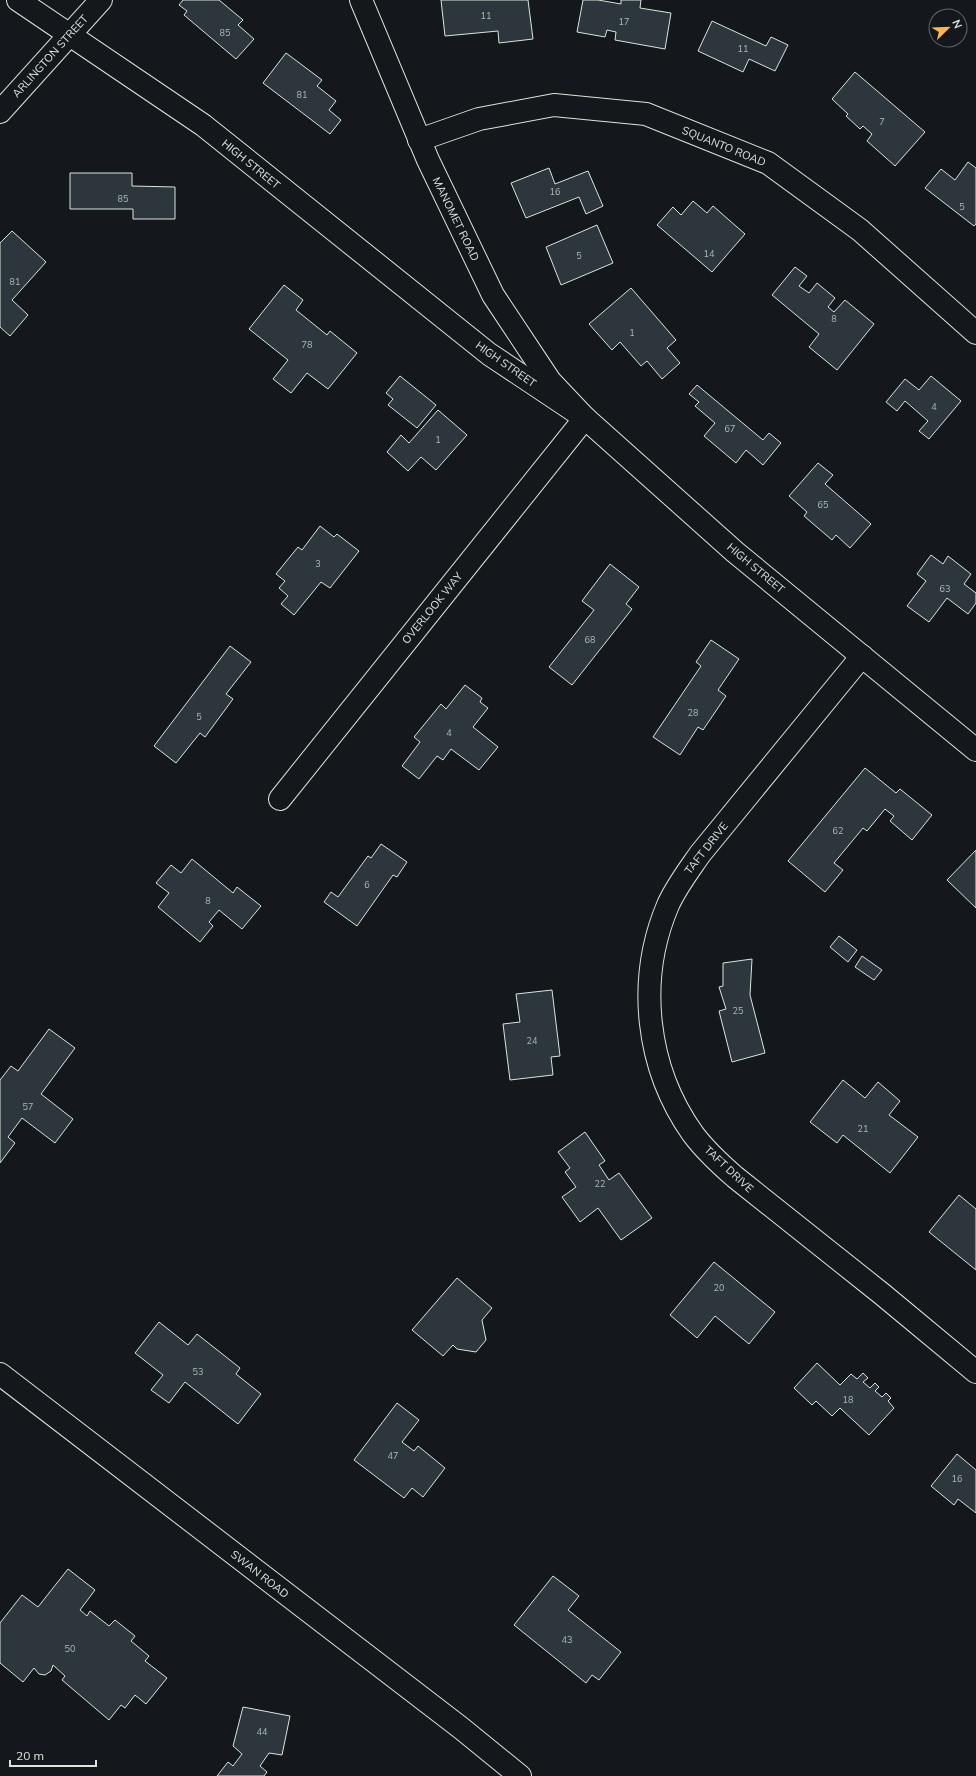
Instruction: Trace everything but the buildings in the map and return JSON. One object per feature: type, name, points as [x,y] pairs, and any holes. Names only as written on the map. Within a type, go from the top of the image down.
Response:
[{"type":"street","name":"HIGH STREET","points":[[18,0],[203,125],[489,354],[585,418],[735,552],[976,750]]},
{"type":"street","name":"ARLINGTON STREET","points":[[0,112],[101,0]]},
{"type":"street","name":"MANOMET ROAD","points":[[361,0],[420,140],[493,295],[550,381],[585,418]]},
{"type":"street","name":"SQUANTO ROAD","points":[[420,140],[479,119],[554,105],[646,114],[768,163],[860,230],[976,333]]},
{"type":"street","name":"OVERLOOK WAY","points":[[280,799],[585,418]]},
{"type":"street","name":"TAFT DRIVE","points":[[862,656],[705,848],[683,878],[668,905],[658,933],[652,963],[649,993],[650,1023],[655,1052],[671,1095],[694,1134],[713,1157],[736,1178],[882,1294],[976,1372]]},
{"type":"street","name":"SWAN ROAD","points":[[0,1374],[455,1724],[520,1776]]}]
